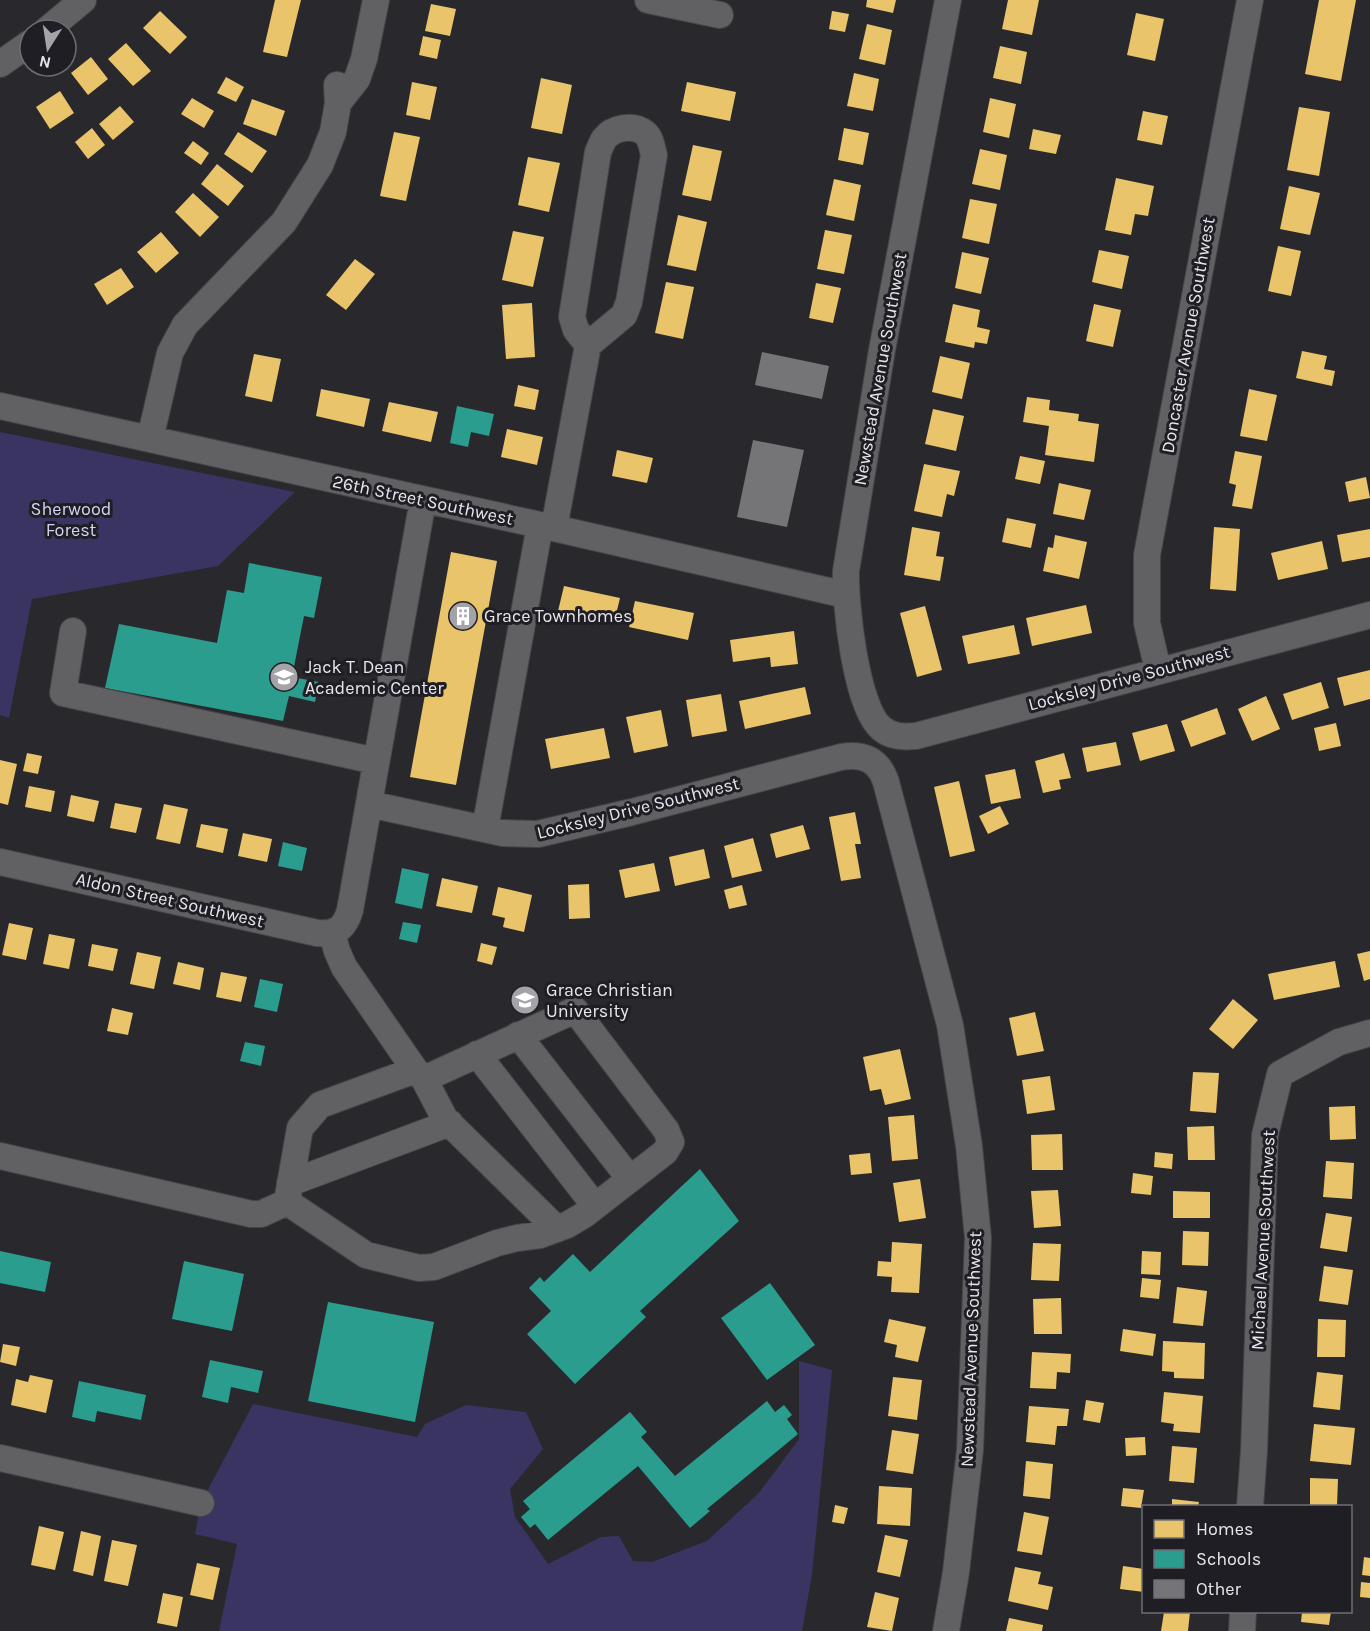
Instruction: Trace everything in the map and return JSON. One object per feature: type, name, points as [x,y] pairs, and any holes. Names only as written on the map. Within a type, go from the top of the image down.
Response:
[{"type":"street","points":[[61,18],[83,0]]},
{"type":"street","points":[[150,439],[166,364],[185,325],[284,222],[320,165],[333,132],[337,94],[357,79],[364,59],[376,0]]},
{"type":"street","points":[[648,0],[720,15]]},
{"type":"street","name":"Newstead Avenue Southwest","points":[[887,733],[875,723],[866,705],[853,642],[846,595],[846,571],[882,350],[948,0]]},
{"type":"street","name":"Doncaster Avenue Southwest","points":[[1158,670],[1147,623],[1147,555],[1250,0]]},
{"type":"street","points":[[0,64],[18,51]]},
{"type":"street","points":[[485,829],[547,527],[588,345],[624,315],[629,302],[654,155],[645,133],[633,127],[618,129],[605,137],[598,152],[572,317],[576,330],[588,345]]},
{"type":"street","name":"26th Street Southwest","points":[[0,406],[846,595]]},
{"type":"street","points":[[423,500],[350,910],[347,921],[336,931],[337,951],[344,968],[420,1074],[442,1114],[557,1229]]},
{"type":"street","name":"Locksley Drive Southwest","points":[[887,733],[916,736],[1370,615]]},
{"type":"street","points":[[73,631],[63,693],[376,761]]},
{"type":"street","name":"Locksley Drive Southwest","points":[[369,804],[485,829],[521,834],[555,831],[841,757],[856,755],[869,759]]},
{"type":"street","name":"Newstead Avenue Southwest","points":[[869,759],[881,770],[886,782],[950,1025],[969,1146],[978,1238],[969,1450],[956,1572],[946,1631]]},
{"type":"street","name":"Aldon Street Southwest","points":[[0,862],[310,931],[336,931]]},
{"type":"street","points":[[575,1010],[670,1136],[669,1148],[576,1220],[540,1235],[508,1240],[435,1267],[419,1268],[366,1255],[288,1192],[300,1128],[320,1105],[477,1054],[575,1010]]},
{"type":"street","name":"Michael Avenue Southwest","points":[[1250,1505],[1265,1135],[1280,1074],[1339,1042],[1370,1033]]},
{"type":"street","points":[[518,1035],[630,1179]]},
{"type":"street","points":[[477,1054],[595,1206]]},
{"type":"street","points":[[0,1156],[251,1214],[261,1214],[288,1192],[450,1124]]},
{"type":"street","points":[[0,1458],[201,1503]]},
{"type":"street","points":[[1242,1631],[1243,1613]]},
{"type":"green space","name":"Sherwood Forest","points":[[0,432],[295,492],[218,566],[32,599],[9,718],[0,715]]},
{"type":"green space","points":[[799,1361],[832,1370],[812,1575],[802,1631],[219,1631],[237,1544],[195,1534],[201,1503],[253,1404],[417,1437],[425,1424],[466,1405],[526,1412],[543,1449],[510,1489],[515,1517],[548,1564],[601,1537],[619,1536],[633,1561],[652,1562],[707,1541],[759,1493],[799,1439]]},
{"type":"building: Homes","points":[[275,0],[301,0],[287,57],[263,52]]},
{"type":"building: Homes","points":[[867,0],[896,0],[893,13],[866,7]]},
{"type":"building: Homes","points":[[1008,0],[1039,0],[1032,35],[1002,29]]},
{"type":"building: Homes","points":[[1319,0],[1356,0],[1341,81],[1305,74]]},
{"type":"building: Homes","points":[[431,4],[456,9],[450,36],[425,31]]},
{"type":"building: Homes","points":[[160,11],[187,37],[170,54],[143,28]]},
{"type":"building: Homes","points":[[832,11],[849,14],[845,32],[829,29]]},
{"type":"building: Homes","points":[[1136,13],[1164,19],[1155,61],[1127,55]]},
{"type":"building: Homes","points":[[867,24],[892,30],[885,65],[859,59]]},
{"type":"building: Homes","points":[[423,36],[441,40],[437,59],[419,55]]},
{"type":"building: Homes","points":[[126,43],[151,71],[133,86],[108,59]]},
{"type":"building: Homes","points":[[1000,46],[1027,52],[1021,84],[993,78]]},
{"type":"building: Homes","points":[[91,57],[108,79],[88,95],[75,78],[78,78],[78,67]]},
{"type":"building: Homes","points":[[854,73],[879,79],[873,111],[847,106]]},
{"type":"building: Homes","points":[[226,77],[244,87],[236,102],[217,93]]},
{"type":"building: Homes","points":[[541,78],[572,85],[562,134],[531,128]]},
{"type":"building: Homes","points":[[412,82],[437,87],[430,120],[406,115]]},
{"type":"building: Homes","points":[[687,82],[736,92],[730,121],[681,111]]},
{"type":"building: Homes","points":[[60,91],[74,113],[50,129],[36,107]]},
{"type":"building: Homes","points":[[192,98],[214,111],[204,128],[181,114]]},
{"type":"building: Homes","points":[[990,98],[1016,104],[1009,138],[983,132]]},
{"type":"building: Homes","points":[[252,99],[285,111],[276,136],[243,124]]},
{"type":"building: Homes","points":[[120,106],[134,122],[113,140],[99,124]]},
{"type":"building: Homes","points":[[1299,107],[1330,112],[1319,176],[1287,170]]},
{"type":"building: Homes","points":[[1143,111],[1168,116],[1162,145],[1137,140]]},
{"type":"building: Homes","points":[[92,128],[105,145],[88,159],[75,142]]},
{"type":"building: Homes","points":[[844,128],[869,133],[863,165],[838,160]]},
{"type":"building: Homes","points":[[1033,129],[1061,135],[1056,154],[1029,149]]},
{"type":"building: Homes","points":[[238,132],[267,151],[252,173],[224,154]]},
{"type":"building: Homes","points":[[394,132],[420,137],[406,201],[380,196]]},
{"type":"building: Homes","points":[[193,141],[209,153],[201,165],[184,153]]},
{"type":"building: Homes","points":[[693,145],[722,151],[711,201],[682,195]]},
{"type":"building: Homes","points":[[980,149],[1007,155],[1000,190],[972,184]]},
{"type":"building: Homes","points":[[528,157],[560,163],[549,212],[518,205]]},
{"type":"building: Homes","points":[[217,164],[244,186],[228,206],[201,184]]},
{"type":"building: Homes","points":[[1116,178],[1154,186],[1148,216],[1135,214],[1131,235],[1105,230]]},
{"type":"building: Homes","points":[[834,179],[861,185],[854,221],[826,215]]},
{"type":"building: Homes","points":[[1289,186],[1320,193],[1310,235],[1280,229]]},
{"type":"building: Homes","points":[[193,193],[219,217],[200,237],[175,212]]},
{"type":"building: Homes","points":[[970,199],[997,204],[989,244],[962,238]]},
{"type":"building: Homes","points":[[678,215],[707,222],[696,271],[667,265]]},
{"type":"building: Homes","points":[[825,230],[852,235],[844,274],[817,269]]},
{"type":"building: Homes","points":[[513,231],[544,237],[533,287],[502,280]]},
{"type":"building: Homes","points":[[161,232],[179,253],[156,273],[137,252]]},
{"type":"building: Homes","points":[[1278,246],[1301,251],[1291,296],[1268,291]]},
{"type":"building: Homes","points":[[1099,250],[1129,256],[1122,289],[1092,282]]},
{"type":"building: Homes","points":[[962,252],[989,258],[981,294],[955,288]]},
{"type":"building: Homes","points":[[355,259],[375,274],[346,310],[326,295]]},
{"type":"building: Homes","points":[[121,268],[134,287],[107,305],[94,284]]},
{"type":"building: Homes","points":[[666,282],[694,287],[683,339],[655,333]]},
{"type":"building: Homes","points":[[816,283],[841,288],[833,323],[809,318]]},
{"type":"building: Homes","points":[[532,303],[535,357],[506,359],[502,305]]},
{"type":"building: Homes","points":[[953,304],[980,310],[977,327],[990,330],[987,344],[975,342],[974,348],[945,342]]},
{"type":"building: Homes","points":[[1094,304],[1121,310],[1113,347],[1086,341]]},
{"type":"building: Homes","points":[[1302,351],[1327,356],[1324,369],[1335,371],[1332,386],[1296,378]]},
{"type":"building: Homes","points":[[254,354],[281,359],[272,402],[245,396]]},
{"type":"building: Homes","points":[[940,356],[970,363],[962,399],[932,392]]},
{"type":"building: Homes","points":[[518,385],[539,390],[535,410],[514,406]]},
{"type":"building: Homes","points":[[321,389],[370,399],[364,427],[316,416]]},
{"type":"building: Homes","points":[[1249,389],[1277,395],[1267,441],[1240,436]]},
{"type":"building: Homes","points":[[1027,397],[1050,400],[1049,410],[1079,414],[1078,421],[1099,424],[1094,462],[1045,455],[1049,426],[1023,422]]},
{"type":"building: Homes","points":[[389,402],[438,412],[431,442],[382,431]]},
{"type":"building: Homes","points":[[933,409],[964,416],[956,451],[925,444]]},
{"type":"building: Homes","points":[[507,429],[543,437],[537,465],[501,457]]},
{"type":"building: Homes","points":[[617,450],[653,458],[647,483],[612,476]]},
{"type":"building: Homes","points":[[1235,451],[1262,456],[1252,509],[1232,506],[1236,485],[1229,483]]},
{"type":"building: Homes","points":[[1020,456],[1045,461],[1040,484],[1015,479]]},
{"type":"building: Homes","points":[[924,464],[960,471],[954,496],[947,494],[942,517],[914,511]]},
{"type":"building: Homes","points":[[1366,477],[1370,498],[1349,502],[1345,482]]},
{"type":"building: Homes","points":[[1059,483],[1091,490],[1084,520],[1053,514]]},
{"type":"building: Homes","points":[[1007,518],[1036,524],[1031,548],[1002,542]]},
{"type":"building: Homes","points":[[912,527],[940,532],[936,556],[944,557],[940,581],[904,575]]},
{"type":"building: Homes","points":[[1214,527],[1240,529],[1236,591],[1210,589]]},
{"type":"building: Homes","points":[[1370,529],[1370,557],[1342,562],[1337,535]]},
{"type":"building: Homes","points":[[1055,535],[1087,542],[1079,579],[1043,571],[1048,547],[1053,548]]},
{"type":"building: Homes","points":[[1322,541],[1328,569],[1278,580],[1271,553]]},
{"type":"building: Homes","name":"Grace Townhomes","points":[[451,552],[497,561],[456,785],[410,777]]},
{"type":"building: Homes","points":[[564,586],[620,598],[614,623],[558,611]]},
{"type":"building: Homes","points":[[635,601],[694,613],[688,640],[629,627]]},
{"type":"building: Homes","points":[[1086,605],[1092,633],[1032,646],[1026,618]]},
{"type":"building: Homes","points":[[925,606],[942,670],[917,677],[900,613]]},
{"type":"building: Homes","points":[[1014,625],[1020,654],[968,664],[962,636]]},
{"type":"building: Homes","points":[[794,631],[798,664],[771,667],[770,657],[733,662],[730,640]]},
{"type":"building: Homes","points":[[1370,670],[1370,699],[1344,706],[1337,678]]},
{"type":"building: Homes","points":[[1321,682],[1329,708],[1292,720],[1283,694]]},
{"type":"building: Homes","points":[[805,687],[811,714],[745,729],[739,701]]},
{"type":"building: Homes","points":[[721,694],[727,731],[692,737],[686,700]]},
{"type":"building: Homes","points":[[1266,696],[1280,729],[1252,741],[1238,709]]},
{"type":"building: Homes","points":[[1217,708],[1226,734],[1191,747],[1181,721]]},
{"type":"building: Homes","points":[[661,710],[668,746],[634,753],[626,717]]},
{"type":"building: Homes","points":[[1336,723],[1341,746],[1319,751],[1314,728]]},
{"type":"building: Homes","points":[[1167,724],[1175,751],[1140,761],[1132,733]]},
{"type":"building: Homes","points":[[604,728],[610,758],[551,769],[545,739]]},
{"type":"building: Homes","points":[[1116,742],[1121,765],[1087,772],[1082,748]]},
{"type":"building: Homes","points":[[27,753],[42,756],[38,774],[23,771]]},
{"type":"building: Homes","points":[[1064,753],[1071,778],[1059,780],[1061,789],[1043,793],[1035,761]]},
{"type":"building: Homes","points":[[0,760],[17,764],[8,805],[0,803]]},
{"type":"building: Homes","points":[[1015,769],[1021,798],[991,804],[985,775]]},
{"type":"building: Homes","points":[[959,781],[975,851],[950,857],[934,787]]},
{"type":"building: Homes","points":[[29,786],[55,791],[51,812],[25,807]]},
{"type":"building: Homes","points":[[71,795],[99,801],[94,822],[67,816]]},
{"type":"building: Homes","points":[[115,803],[142,808],[136,833],[110,828]]},
{"type":"building: Homes","points":[[164,804],[188,809],[180,844],[156,839]]},
{"type":"building: Homes","points":[[1000,806],[1009,824],[988,834],[979,816]]},
{"type":"building: Homes","points":[[855,812],[861,844],[855,844],[861,878],[841,881],[829,817]]},
{"type":"building: Homes","points":[[201,824],[228,829],[223,853],[196,847]]},
{"type":"building: Homes","points":[[803,825],[810,849],[776,858],[770,834]]},
{"type":"building: Homes","points":[[243,833],[272,839],[267,862],[238,856]]},
{"type":"building: Homes","points":[[753,838],[762,871],[732,878],[724,846]]},
{"type":"building: Homes","points":[[704,849],[710,878],[675,886],[669,857]]},
{"type":"building: Homes","points":[[654,863],[660,891],[625,898],[619,870]]},
{"type":"building: Homes","points":[[442,878],[478,886],[472,913],[436,906]]},
{"type":"building: Homes","points":[[589,884],[590,918],[569,919],[568,885]]},
{"type":"building: Homes","points":[[742,885],[747,905],[729,909],[724,890]]},
{"type":"building: Homes","points":[[498,887],[532,895],[524,932],[503,927],[505,918],[492,915]]},
{"type":"building: Homes","points":[[9,923],[33,928],[26,960],[2,955]]},
{"type":"building: Homes","points":[[49,934],[75,939],[69,969],[43,964]]},
{"type":"building: Homes","points":[[481,943],[497,947],[492,965],[477,961]]},
{"type":"building: Homes","points":[[92,944],[118,949],[113,971],[88,966]]},
{"type":"building: Homes","points":[[1370,951],[1370,979],[1364,981],[1357,954]]},
{"type":"building: Homes","points":[[137,952],[161,957],[154,989],[130,984]]},
{"type":"building: Homes","points":[[1335,961],[1340,987],[1274,1000],[1268,974]]},
{"type":"building: Homes","points":[[178,962],[204,968],[200,990],[173,984]]},
{"type":"building: Homes","points":[[221,972],[247,977],[241,1002],[216,997]]},
{"type":"building: Homes","points":[[1233,999],[1258,1020],[1233,1049],[1209,1029]]},
{"type":"building: Homes","points":[[112,1008],[133,1013],[128,1035],[107,1031]]},
{"type":"building: Homes","points":[[1035,1012],[1044,1051],[1017,1056],[1009,1018]]},
{"type":"building: Homes","points":[[900,1049],[911,1099],[885,1105],[881,1089],[870,1091],[863,1057]]},
{"type":"building: Homes","points":[[1193,1072],[1219,1073],[1216,1113],[1190,1111]]},
{"type":"building: Homes","points":[[1050,1076],[1055,1110],[1027,1114],[1022,1080]]},
{"type":"building: Homes","points":[[1355,1106],[1356,1139],[1330,1140],[1329,1107]]},
{"type":"building: Homes","points":[[914,1115],[918,1159],[892,1161],[888,1117]]},
{"type":"building: Homes","points":[[1214,1126],[1215,1160],[1188,1160],[1187,1127]]},
{"type":"building: Homes","points":[[1062,1134],[1063,1170],[1032,1170],[1031,1135]]},
{"type":"building: Homes","points":[[1155,1152],[1173,1154],[1172,1169],[1154,1167]]},
{"type":"building: Homes","points":[[870,1153],[872,1173],[851,1175],[849,1155]]},
{"type":"building: Homes","points":[[1326,1161],[1354,1163],[1352,1199],[1323,1197]]},
{"type":"building: Homes","points":[[1133,1173],[1153,1176],[1151,1195],[1131,1193]]},
{"type":"building: Homes","points":[[920,1179],[926,1218],[899,1222],[893,1183]]},
{"type":"building: Homes","points":[[1058,1190],[1061,1226],[1034,1228],[1031,1191]]},
{"type":"building: Homes","points":[[1173,1191],[1210,1192],[1210,1218],[1173,1218]]},
{"type":"building: Homes","points":[[1326,1213],[1352,1217],[1347,1252],[1320,1248]]},
{"type":"building: Homes","points":[[1183,1231],[1209,1232],[1208,1266],[1182,1265]]},
{"type":"building: Homes","points":[[892,1242],[922,1244],[919,1293],[891,1292],[892,1277],[877,1276],[878,1261],[891,1262]]},
{"type":"building: Homes","points":[[1033,1243],[1061,1244],[1059,1281],[1031,1280]]},
{"type":"building: Homes","points":[[1142,1251],[1161,1252],[1160,1275],[1141,1274]]},
{"type":"building: Homes","points":[[1324,1266],[1353,1270],[1348,1305],[1319,1301]]},
{"type":"building: Homes","points":[[1142,1278],[1161,1280],[1159,1299],[1140,1297]]},
{"type":"building: Homes","points":[[1177,1287],[1207,1291],[1203,1326],[1173,1323]]},
{"type":"building: Homes","points":[[1061,1298],[1062,1334],[1034,1334],[1033,1299]]},
{"type":"building: Homes","points":[[889,1319],[926,1327],[918,1362],[895,1357],[897,1345],[884,1342]]},
{"type":"building: Homes","points":[[1318,1319],[1346,1320],[1345,1357],[1317,1357]]},
{"type":"building: Homes","points":[[1123,1329],[1156,1334],[1153,1356],[1120,1351]]},
{"type":"building: Homes","points":[[1163,1341],[1205,1343],[1204,1379],[1174,1378],[1174,1372],[1162,1371]]},
{"type":"building: Homes","points":[[3,1344],[20,1347],[16,1366],[0,1362]]},
{"type":"building: Homes","points":[[1032,1352],[1071,1354],[1070,1373],[1057,1372],[1056,1389],[1030,1388]]},
{"type":"building: Homes","points":[[1317,1372],[1343,1375],[1340,1410],[1313,1407]]},
{"type":"building: Homes","points":[[30,1375],[53,1380],[46,1413],[11,1405],[16,1379],[28,1382]]},
{"type":"building: Homes","points":[[893,1377],[922,1380],[917,1420],[888,1416]]},
{"type":"building: Homes","points":[[1164,1392],[1203,1396],[1200,1433],[1173,1431],[1174,1424],[1161,1422]]},
{"type":"building: Homes","points":[[1086,1400],[1104,1403],[1100,1423],[1083,1420]]},
{"type":"building: Homes","points":[[1029,1406],[1069,1409],[1067,1426],[1057,1426],[1055,1445],[1026,1442]]},
{"type":"building: Homes","points":[[1314,1424],[1355,1428],[1351,1465],[1310,1461]]},
{"type":"building: Homes","points":[[892,1430],[919,1434],[913,1474],[886,1470]]},
{"type":"building: Homes","points":[[1145,1437],[1146,1455],[1126,1456],[1125,1438]]},
{"type":"building: Homes","points":[[1172,1446],[1197,1448],[1194,1483],[1169,1481]]},
{"type":"building: Homes","points":[[1026,1461],[1053,1464],[1050,1499],[1023,1496]]},
{"type":"building: Homes","points":[[1310,1478],[1338,1479],[1337,1505],[1310,1505]]},
{"type":"building: Homes","points":[[879,1486],[912,1488],[910,1526],[877,1524]]},
{"type":"building: Homes","points":[[1123,1488],[1144,1490],[1141,1508],[1121,1506]]},
{"type":"building: Homes","points":[[1172,1499],[1199,1502],[1198,1505],[1172,1505]]},
{"type":"building: Homes","points":[[835,1505],[848,1508],[844,1524],[832,1522]]},
{"type":"building: Homes","points":[[1024,1512],[1049,1517],[1042,1555],[1017,1551]]},
{"type":"building: Homes","points":[[39,1526],[64,1532],[55,1570],[31,1565]]},
{"type":"building: Homes","points":[[81,1531],[101,1536],[93,1576],[73,1571]]},
{"type":"building: Homes","points":[[885,1535],[908,1540],[900,1577],[877,1572]]},
{"type":"building: Homes","points":[[112,1540],[137,1545],[128,1586],[104,1581]]},
{"type":"building: Homes","points":[[1364,1557],[1370,1558],[1370,1576],[1362,1575]]},
{"type":"building: Homes","points":[[197,1563],[220,1568],[213,1600],[190,1595]]},
{"type":"building: Homes","points":[[1123,1566],[1142,1569],[1142,1592],[1120,1589]]},
{"type":"building: Homes","points":[[1015,1567],[1041,1572],[1038,1584],[1053,1587],[1048,1610],[1008,1601]]},
{"type":"building: Homes","points":[[1361,1582],[1370,1583],[1370,1598],[1360,1597]]},
{"type":"building: Homes","points":[[875,1592],[899,1598],[892,1631],[867,1627]]},
{"type":"building: Homes","points":[[163,1593],[183,1597],[177,1627],[157,1623]]},
{"type":"building: Homes","points":[[1164,1613],[1190,1613],[1188,1631],[1161,1631]]},
{"type":"building: Homes","points":[[1302,1613],[1331,1613],[1329,1625],[1301,1622]]},
{"type":"building: Homes","points":[[1009,1618],[1043,1625],[1042,1631],[1006,1631]]},
{"type":"building: Schools","points":[[457,406],[494,414],[489,436],[471,432],[468,447],[450,443]]},
{"type":"building: Schools","points":[[249,563],[322,577],[314,618],[304,616],[292,677],[319,682],[315,702],[289,696],[283,721],[105,688],[119,624],[217,643],[227,590],[244,593]]},
{"type":"building: Schools","points":[[283,842],[307,848],[302,871],[278,866]]},
{"type":"building: Schools","points":[[402,868],[429,874],[422,909],[395,903]]},
{"type":"building: Schools","points":[[403,922],[421,925],[417,943],[399,939]]},
{"type":"building: Schools","points":[[260,979],[283,984],[277,1012],[254,1007]]},
{"type":"building: Schools","points":[[245,1042],[265,1046],[261,1066],[240,1061]]},
{"type":"building: Schools","points":[[700,1169],[739,1221],[640,1311],[646,1317],[575,1384],[527,1334],[551,1311],[529,1288],[540,1277],[544,1282],[573,1254],[590,1272]]},
{"type":"building: Schools","points":[[0,1251],[51,1262],[45,1292],[0,1283]]},
{"type":"building: Schools","points":[[184,1261],[244,1274],[232,1331],[172,1319]]},
{"type":"building: Schools","points":[[770,1283],[815,1345],[767,1380],[721,1318]]},
{"type":"building: Schools","points":[[328,1302],[434,1322],[415,1422],[308,1401]]},
{"type":"building: Schools","points":[[210,1360],[263,1371],[258,1393],[231,1387],[228,1403],[202,1397]]},
{"type":"building: Schools","points":[[79,1381],[146,1395],[141,1420],[97,1411],[95,1422],[72,1417]]},
{"type":"building: Schools","points":[[767,1401],[775,1412],[784,1405],[792,1415],[787,1419],[798,1434],[707,1509],[710,1511],[690,1528],[638,1466],[548,1540],[535,1524],[530,1528],[521,1517],[530,1509],[523,1501],[630,1412],[647,1432],[641,1437],[675,1476]]},
{"type":"building: Other","points":[[762,352],[829,366],[822,399],[755,385]]},
{"type":"building: Other","points":[[753,440],[804,450],[787,527],[737,517]]},
{"type":"place","name":"Grace Townhomes","points":[[463,616]]},
{"type":"place","name":"Jack T. Dean Academic Center","points":[[284,677]]},
{"type":"place","name":"Grace Christian University","points":[[525,1000]]}]
